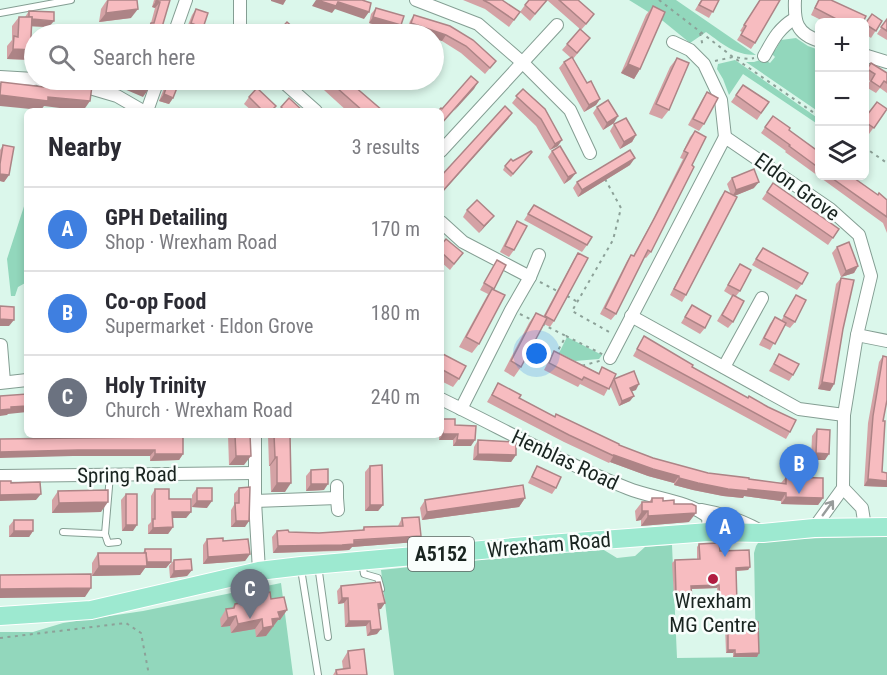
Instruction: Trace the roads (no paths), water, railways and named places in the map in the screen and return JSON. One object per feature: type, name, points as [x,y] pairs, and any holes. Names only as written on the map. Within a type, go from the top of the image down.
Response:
[{"type":"main road","name":"Wrexham Road","points":[[0,616],[91,610],[259,571],[310,565],[709,532],[763,533],[814,528],[887,527]]},
{"type":"street","points":[[178,24],[186,0]]},
{"type":"street","points":[[240,0],[240,24]]},
{"type":"street","points":[[416,0],[478,24],[523,63],[570,111],[590,153]]},
{"type":"street","points":[[795,0],[794,20],[802,31],[815,39]]},
{"type":"street","points":[[764,56],[776,34],[784,25],[794,20]]},
{"type":"street","points":[[444,148],[556,24]]},
{"type":"street","points":[[610,358],[725,137],[721,100],[704,64],[690,50],[673,42]]},
{"type":"street","points":[[869,57],[887,62]]},
{"type":"street","points":[[0,77],[24,78]]},
{"type":"street","points":[[96,90],[117,96],[139,108]]},
{"type":"street","points":[[146,108],[154,90]]},
{"type":"street","points":[[288,90],[312,108]]},
{"type":"street","name":"Eldon Grove","points":[[725,137],[830,209],[859,234],[871,276],[856,335],[844,415],[843,488]]},
{"type":"street","points":[[444,225],[463,242],[530,277]]},
{"type":"street","points":[[461,409],[530,277],[539,255]]},
{"type":"street","points":[[724,367],[762,298]]},
{"type":"street","points":[[631,316],[799,409],[844,415]]},
{"type":"street","points":[[856,335],[887,341]]},
{"type":"street","points":[[4,344],[2,382],[24,380]]},
{"type":"street","name":"Henblas Road","points":[[444,400],[573,465],[629,489],[726,515],[747,523],[763,533]]},
{"type":"street","points":[[255,438],[255,501],[259,571]]},
{"type":"street","name":"Spring Road","points":[[0,476],[255,473]]},
{"type":"street","points":[[814,528],[843,488],[862,507],[865,527]]},
{"type":"street","points":[[255,501],[337,498]]},
{"type":"street","points":[[694,508],[708,517],[709,532]]},
{"type":"lane","points":[[0,13],[71,0]]},
{"type":"lane","points":[[110,475],[105,534],[108,543],[118,542]]},
{"type":"lane","points":[[63,532],[105,534]]},
{"type":"lane","points":[[362,561],[364,574],[378,578],[383,599]]},
{"type":"lane","points":[[310,565],[328,637]]},
{"type":"lane","points":[[310,565],[318,675]]},
{"type":"place","name":"Co-op Food","points":[[799,494]]},
{"type":"place","name":"GPH Detailing","points":[[725,557]]},
{"type":"place","name":"Wrexham MG Centre","points":[[713,579]]},
{"type":"place","name":"Holy Trinity","points":[[250,619]]}]
